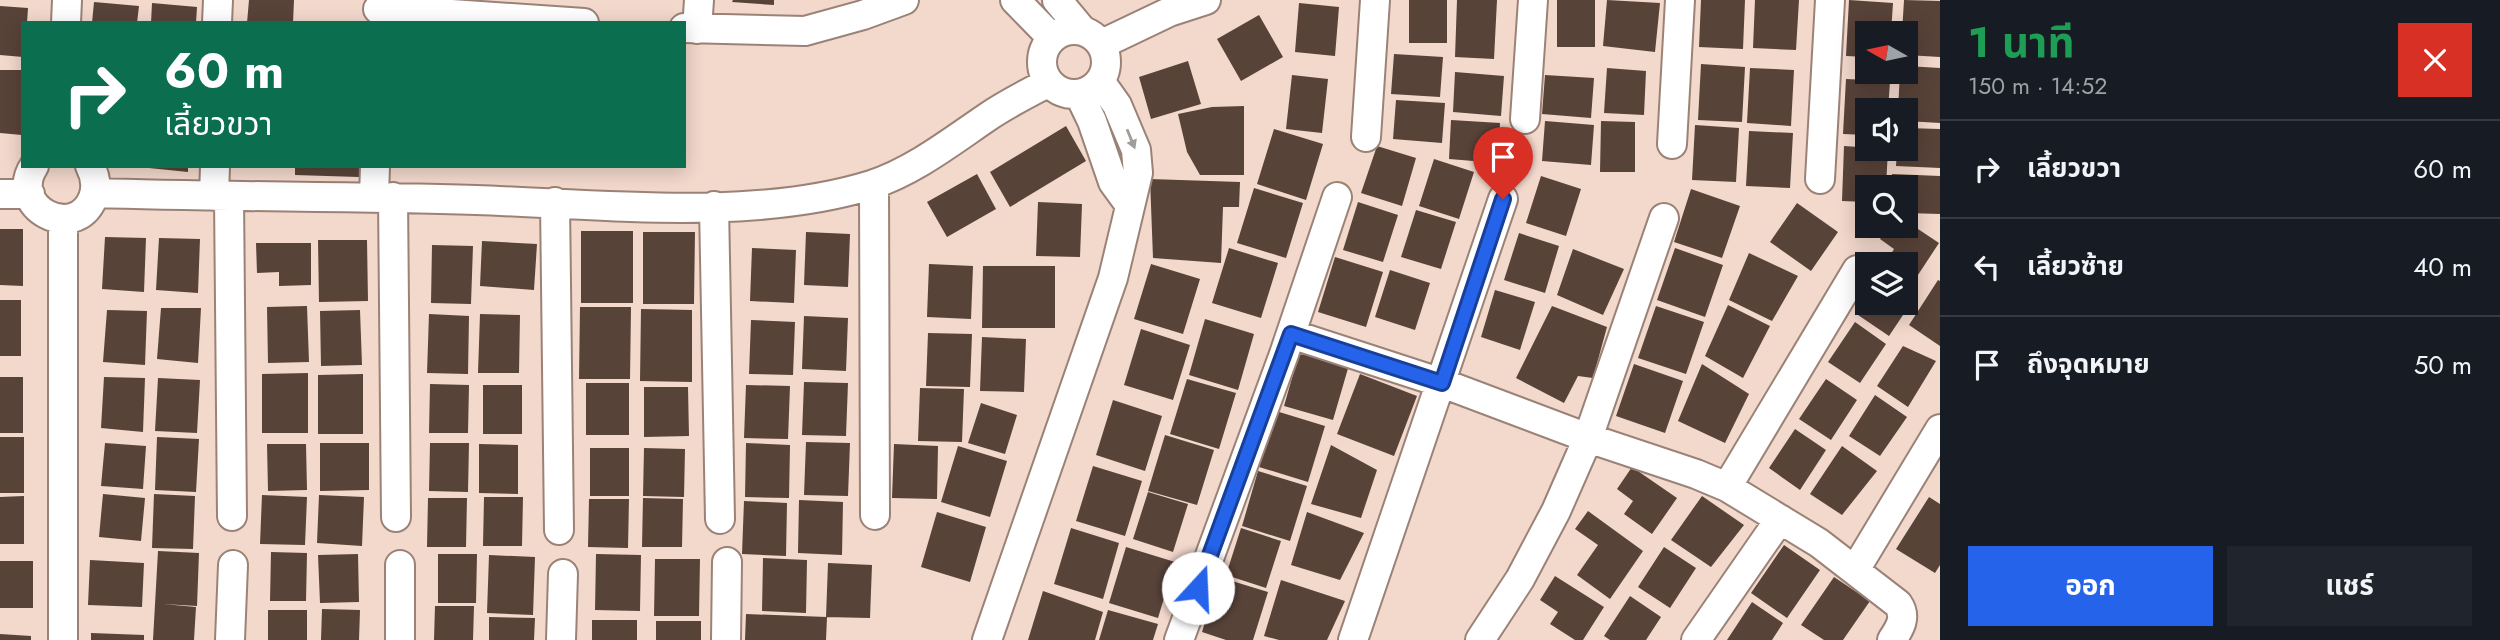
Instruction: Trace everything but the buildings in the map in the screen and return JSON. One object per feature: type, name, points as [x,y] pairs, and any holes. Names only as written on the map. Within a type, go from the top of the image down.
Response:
[{"type":"street","points":[[66,0],[66,21]]},
{"type":"street","points":[[217,21],[218,0]]},
{"type":"street","points":[[699,0],[691,28],[805,31],[864,7],[904,0]]},
{"type":"street","points":[[1057,0],[1092,37],[1107,57],[1106,69],[1090,87],[1068,93],[1049,82],[1044,71],[1042,60],[1045,48],[1052,38],[1066,30],[1092,37],[1206,0]]},
{"type":"street","points":[[1366,136],[1375,0]]},
{"type":"street","points":[[1525,119],[1533,0]]},
{"type":"street","points":[[1672,144],[1680,0]]},
{"type":"street","points":[[1820,179],[1830,0]]},
{"type":"street","points":[[1020,2],[1052,38]]},
{"type":"street","points":[[378,11],[535,10],[576,21]]},
{"type":"street","points":[[33,168],[28,183],[34,204],[42,213],[63,219],[74,217],[91,203],[93,179],[222,196],[384,197],[714,206],[799,201],[874,184],[944,148],[992,114],[1049,82]]},
{"type":"street","points":[[987,640],[1114,278],[1138,173],[1136,150],[1117,105],[1090,87]]},
{"type":"street","points":[[215,168],[222,196],[232,516]]},
{"type":"street","points":[[376,168],[384,197],[396,517]]},
{"type":"street","points":[[874,184],[874,515]]},
{"type":"street","points":[[0,194],[30,194]]},
{"type":"street","points":[[1180,640],[1291,334],[1337,197]]},
{"type":"street","points":[[1353,640],[1503,199]]},
{"type":"street","points":[[555,202],[559,530]]},
{"type":"street","points":[[714,206],[720,519]]},
{"type":"street","points":[[1480,640],[1520,579],[1556,511],[1588,439],[1664,218]]},
{"type":"street","points":[[63,219],[63,640]]},
{"type":"street","points":[[1727,487],[1855,273]]},
{"type":"street","points":[[1291,334],[1442,383],[1588,439],[1696,474],[1727,487],[1855,570],[1902,610],[1903,619],[1892,640]]},
{"type":"street","points":[[1855,570],[1940,429]]},
{"type":"street","points":[[1696,640],[1780,519]]},
{"type":"street","points":[[726,640],[727,562]]},
{"type":"street","points":[[230,640],[233,565]]},
{"type":"street","points":[[400,565],[400,640]]},
{"type":"street","points":[[561,640],[563,574]]},
{"type":"route","points":[[1198,588],[1291,334],[1442,383],[1503,199]]}]
